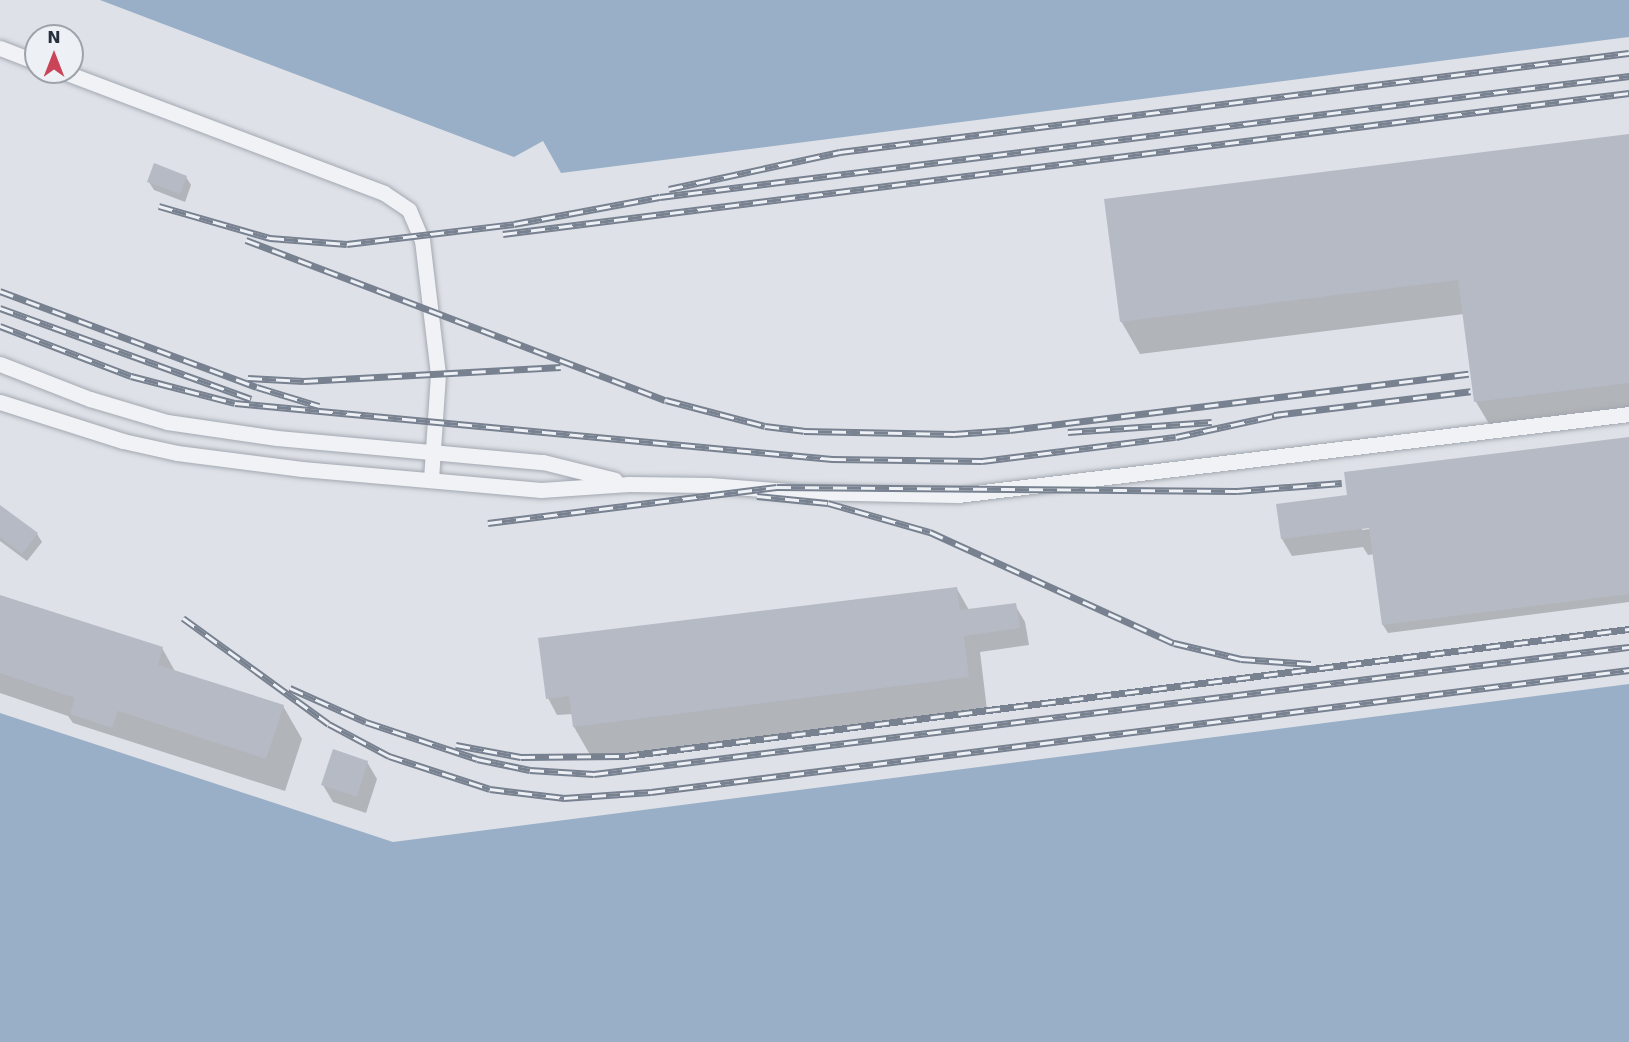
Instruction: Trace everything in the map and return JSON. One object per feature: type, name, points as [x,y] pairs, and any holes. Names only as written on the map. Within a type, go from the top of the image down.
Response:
[{"type":"lane","points":[[0,48],[24,57]]},
{"type":"lane","points":[[84,80],[384,193],[409,210],[422,240],[437,362],[431,480]]},
{"type":"lane","points":[[0,364],[90,399],[167,422],[277,438],[543,462],[629,484]]},
{"type":"lane","points":[[0,402],[75,428],[177,453],[302,470],[541,490],[629,484],[958,495],[1629,414]]},
{"type":"water","points":[[100,0],[1629,0],[1629,37],[561,173],[543,141],[514,157]]},
{"type":"water","points":[[1629,684],[1629,1042],[0,1042],[0,713],[393,842]]},
{"type":"building","points":[[1629,134],[1629,383],[1474,402],[1458,280],[1120,322],[1104,199]]},
{"type":"building","points":[[154,163],[187,176],[180,194],[147,182]]},
{"type":"building","points":[[1629,437],[1629,594],[1382,625],[1369,528],[1281,539],[1276,504],[1347,495],[1344,472]]},
{"type":"building","points":[[0,505],[38,533],[22,554],[0,537]]},
{"type":"building","points":[[957,587],[960,610],[1016,603],[1020,628],[964,636],[969,677],[573,727],[569,696],[546,699],[538,638]]},
{"type":"building","points":[[0,595],[163,647],[158,665],[284,705],[266,759],[118,711],[112,728],[70,714],[75,698],[0,673]]},
{"type":"building","points":[[333,749],[368,761],[357,797],[321,785]]},
{"type":"railway","points":[[669,189],[840,152],[1629,53]]},
{"type":"railway","points":[[159,206],[270,238],[347,244],[514,224],[660,197],[1629,76]]},
{"type":"railway","points":[[503,234],[1629,93]]},
{"type":"railway","points":[[246,240],[666,400],[765,426],[804,431],[954,434],[1010,430],[1469,374]]},
{"type":"railway","points":[[0,291],[257,387],[319,406]]},
{"type":"railway","points":[[0,308],[251,399]]},
{"type":"railway","points":[[0,326],[131,376],[235,403],[832,459],[982,461],[1176,437],[1282,414]]},
{"type":"railway","points":[[248,378],[304,381],[561,367]]},
{"type":"railway","points":[[1274,415],[1471,391]]},
{"type":"railway","points":[[1068,432],[1212,422]]},
{"type":"railway","points":[[488,523],[777,487],[1237,491],[1342,483]]},
{"type":"railway","points":[[757,496],[828,503],[930,532],[1174,643],[1241,659],[1311,664]]},
{"type":"railway","points":[[183,618],[329,724],[389,756],[490,789],[564,798],[651,792],[1629,670]]},
{"type":"railway","points":[[456,745],[521,757],[625,756],[1629,629]]},
{"type":"railway","points":[[290,688],[366,722],[477,759],[530,770],[594,774],[1629,647]]}]
